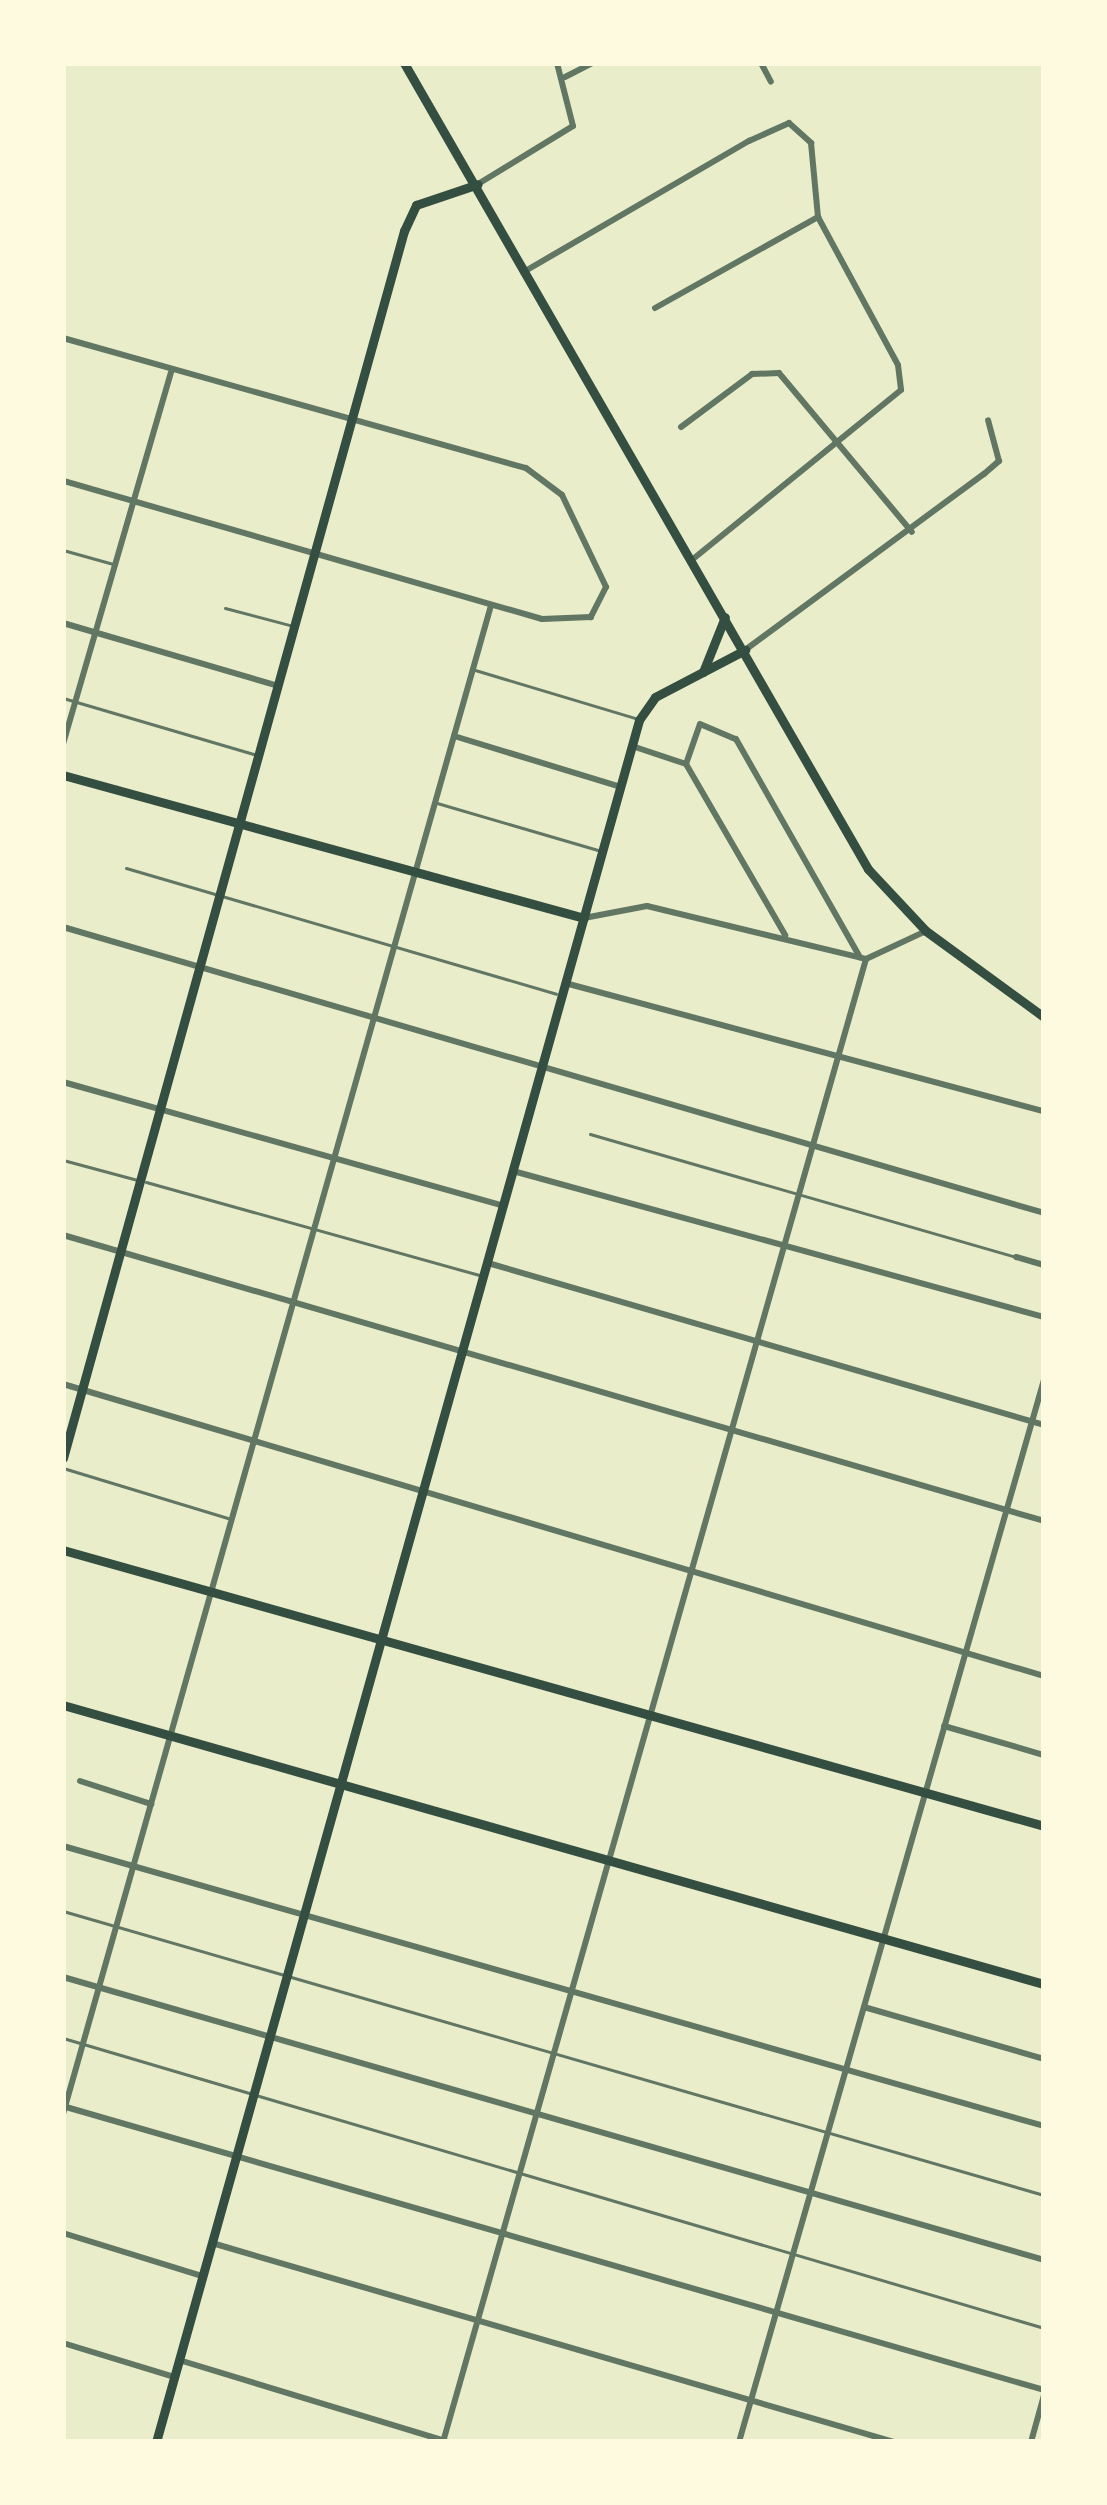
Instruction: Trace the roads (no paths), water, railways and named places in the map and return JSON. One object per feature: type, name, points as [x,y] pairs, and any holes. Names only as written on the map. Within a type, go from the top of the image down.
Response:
[{"type":"main road","points":[[404,63],[478,184],[868,869],[926,931],[1044,1017]]},
{"type":"main road","points":[[63,1458],[205,968],[278,686],[416,206],[478,184]]},
{"type":"main road","points":[[703,673],[725,617]]},
{"type":"main road","points":[[156,2442],[304,1917],[337,1782],[639,720],[655,697],[746,650]]},
{"type":"main road","points":[[63,775],[584,918]]},
{"type":"main road","points":[[63,1550],[1044,1826]]},
{"type":"main road","points":[[63,1705],[608,1855],[1044,1984]]},
{"type":"street","points":[[478,184],[573,126],[565,77],[557,63]]},
{"type":"street","points":[[565,77],[592,63]]},
{"type":"street","points":[[761,63],[771,82]]},
{"type":"street","points":[[527,270],[789,123],[812,143],[818,217],[902,379],[842,444],[693,559]]},
{"type":"street","points":[[655,308],[818,217]]},
{"type":"street","points":[[63,338],[536,474],[562,495],[604,572],[601,604],[572,622],[491,606],[63,481]]},
{"type":"street","points":[[63,743],[171,371]]},
{"type":"street","points":[[680,427],[752,374],[779,373],[912,532]]},
{"type":"street","points":[[746,650],[912,532],[998,460],[988,420]]},
{"type":"street","points":[[491,606],[64,2109],[491,2234],[504,2228],[1044,2393],[1031,2442]]},
{"type":"street","points":[[63,623],[278,686]]},
{"type":"street","points":[[179,2360],[444,2441],[756,1343],[844,1058],[863,958],[736,739],[700,724],[686,764]]},
{"type":"street","points":[[454,736],[621,787]]},
{"type":"street","points":[[632,746],[686,764],[786,937]]},
{"type":"street","points":[[584,918],[647,906],[863,958],[926,931]]},
{"type":"street","points":[[63,927],[541,1071],[1044,1213]]},
{"type":"street","points":[[565,983],[1044,1111]]},
{"type":"street","points":[[63,1082],[503,1206]]},
{"type":"street","points":[[513,1171],[1044,1317]]},
{"type":"street","points":[[63,1235],[1044,1521]]},
{"type":"street","points":[[1016,1257],[1044,1265]]},
{"type":"street","points":[[488,1263],[1044,1425]]},
{"type":"street","points":[[739,2442],[1044,1381]]},
{"type":"street","points":[[63,1384],[1044,1676]]},
{"type":"street","points":[[944,1726],[1044,1755]]},
{"type":"street","points":[[80,1781],[151,1804]]},
{"type":"street","points":[[63,1846],[1044,2126]]},
{"type":"street","points":[[63,1977],[1044,2260]]},
{"type":"street","points":[[864,2007],[1044,2060]]},
{"type":"street","points":[[63,2233],[202,2276]]},
{"type":"street","points":[[212,2243],[894,2442]]},
{"type":"street","points":[[63,2343],[174,2377]]},
{"type":"lane","points":[[63,550],[116,565]]},
{"type":"lane","points":[[225,608],[295,626]]},
{"type":"lane","points":[[473,670],[639,720]]},
{"type":"lane","points":[[63,698],[259,755]]},
{"type":"lane","points":[[435,803],[603,851]]},
{"type":"lane","points":[[126,868],[562,995]]},
{"type":"lane","points":[[590,1134],[1016,1257]]},
{"type":"lane","points":[[63,1160],[484,1276]]},
{"type":"lane","points":[[63,1468],[232,1519]]},
{"type":"lane","points":[[63,1911],[1044,2195]]},
{"type":"lane","points":[[63,2038],[1044,2328]]}]
